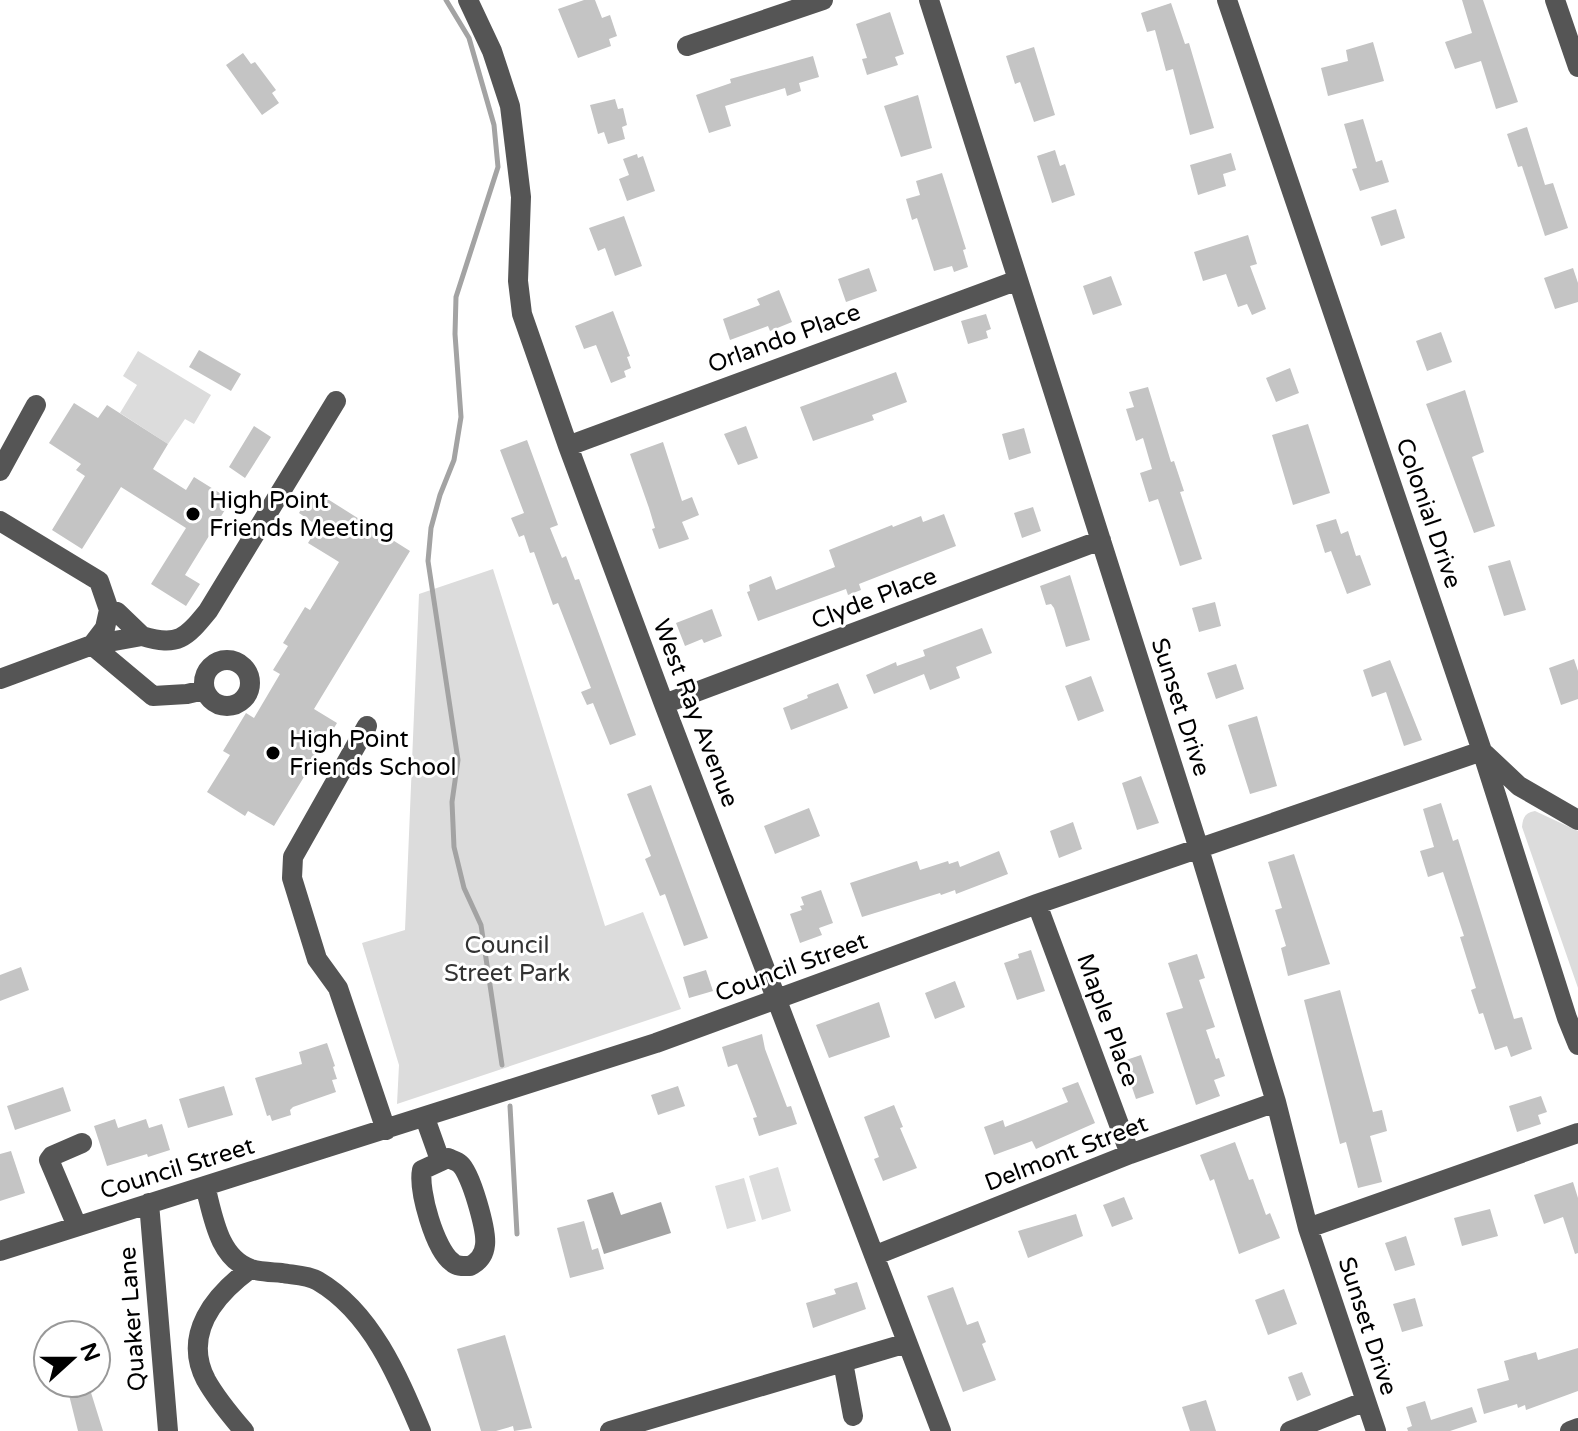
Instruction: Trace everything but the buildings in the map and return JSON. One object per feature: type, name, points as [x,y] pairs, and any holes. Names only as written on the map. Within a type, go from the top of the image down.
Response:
[{"type":"street","name":"West Ray Avenue","points":[[468,0],[492,51],[510,106],[521,197],[518,281],[522,314],[664,704],[941,1431]]},
{"type":"street","points":[[687,46],[823,0]]},
{"type":"street","name":"Sunset Drive","points":[[929,0],[1199,849],[1276,1102],[1308,1228],[1376,1431]]},
{"type":"street","name":"Colonial Drive","points":[[1227,0],[1572,1016],[1578,1045]]},
{"type":"street","points":[[1555,0],[1578,67]]},
{"type":"street","name":"Orlando Place","points":[[568,446],[1018,280]]},
{"type":"street","points":[[0,679],[92,645],[142,636],[160,641],[188,635],[208,611],[336,401]]},
{"type":"street","points":[[0,471],[36,405]]},
{"type":"street","points":[[0,521],[99,581],[109,610],[105,628],[92,645]]},
{"type":"street","name":"Clyde Place","points":[[664,704],[1101,540]]},
{"type":"street","points":[[109,610],[117,612],[142,636]]},
{"type":"street","points":[[92,645],[153,696],[204,690]]},
{"type":"street","points":[[367,726],[293,857],[292,878],[317,959],[338,988],[386,1130]]},
{"type":"street","points":[[1482,751],[1519,786],[1578,820]]},
{"type":"street","name":"Council Street","points":[[0,1251],[656,1043],[1037,904],[1482,751]]},
{"type":"street","name":"Maple Place","points":[[1037,904],[1130,1154]]},
{"type":"street","name":"Delmont Street","points":[[876,1255],[1130,1154],[1276,1102]]},
{"type":"street","points":[[425,1118],[440,1160]]},
{"type":"street","points":[[1308,1228],[1578,1133]]},
{"type":"street","points":[[77,1226],[49,1160],[82,1143]]},
{"type":"street","points":[[448,1158],[460,1164],[467,1174],[483,1226],[485,1245],[482,1255],[470,1266],[455,1265],[448,1260],[432,1228],[420,1180],[422,1170],[440,1160],[448,1158]]},
{"type":"street","points":[[205,1186],[218,1233],[228,1253],[250,1269],[315,1279],[342,1299],[365,1325],[391,1364],[421,1431]]},
{"type":"street","name":"Quaker Lane","points":[[149,1203],[168,1431]]},
{"type":"street","points":[[244,1431],[205,1379],[199,1352],[200,1327],[228,1285],[250,1269]]},
{"type":"street","points":[[610,1431],[651,1425],[907,1343]]},
{"type":"street","points":[[843,1362],[853,1416]]},
{"type":"street","points":[[1290,1431],[1366,1401]]},
{"type":"street","points":[[1570,1431],[1578,1428]]},
{"type":"green space","points":[[138,351],[211,395],[194,424],[185,419],[168,444],[120,413],[137,385],[123,376]]},
{"type":"green space","name":"Council Street Park","points":[[493,569],[605,926],[643,912],[681,1009],[397,1104],[399,1065],[362,943],[405,930],[419,594]]},
{"type":"green space","points":[[1535,811],[1578,831],[1578,988],[1522,827],[1525,816]]},
{"type":"green space","points":[[778,1167],[791,1211],[762,1220],[749,1176]]},
{"type":"green space","points":[[744,1178],[756,1221],[727,1229],[715,1186]]},
{"type":"shaded area","points":[[613,1192],[621,1215],[661,1202],[671,1233],[604,1254],[587,1200]]},
{"type":"waterway","points":[[446,0],[469,38],[494,125],[498,167],[456,297],[455,334],[461,417],[454,460],[431,528],[428,561],[458,760],[452,802],[454,847],[464,888],[481,925],[502,1065]]},
{"type":"waterway","points":[[510,1106],[517,1234]]},
{"type":"place","name":"High Point Friends Meeting","points":[[193,514]]},
{"type":"place","name":"High Point Friends School","points":[[273,753]]}]
